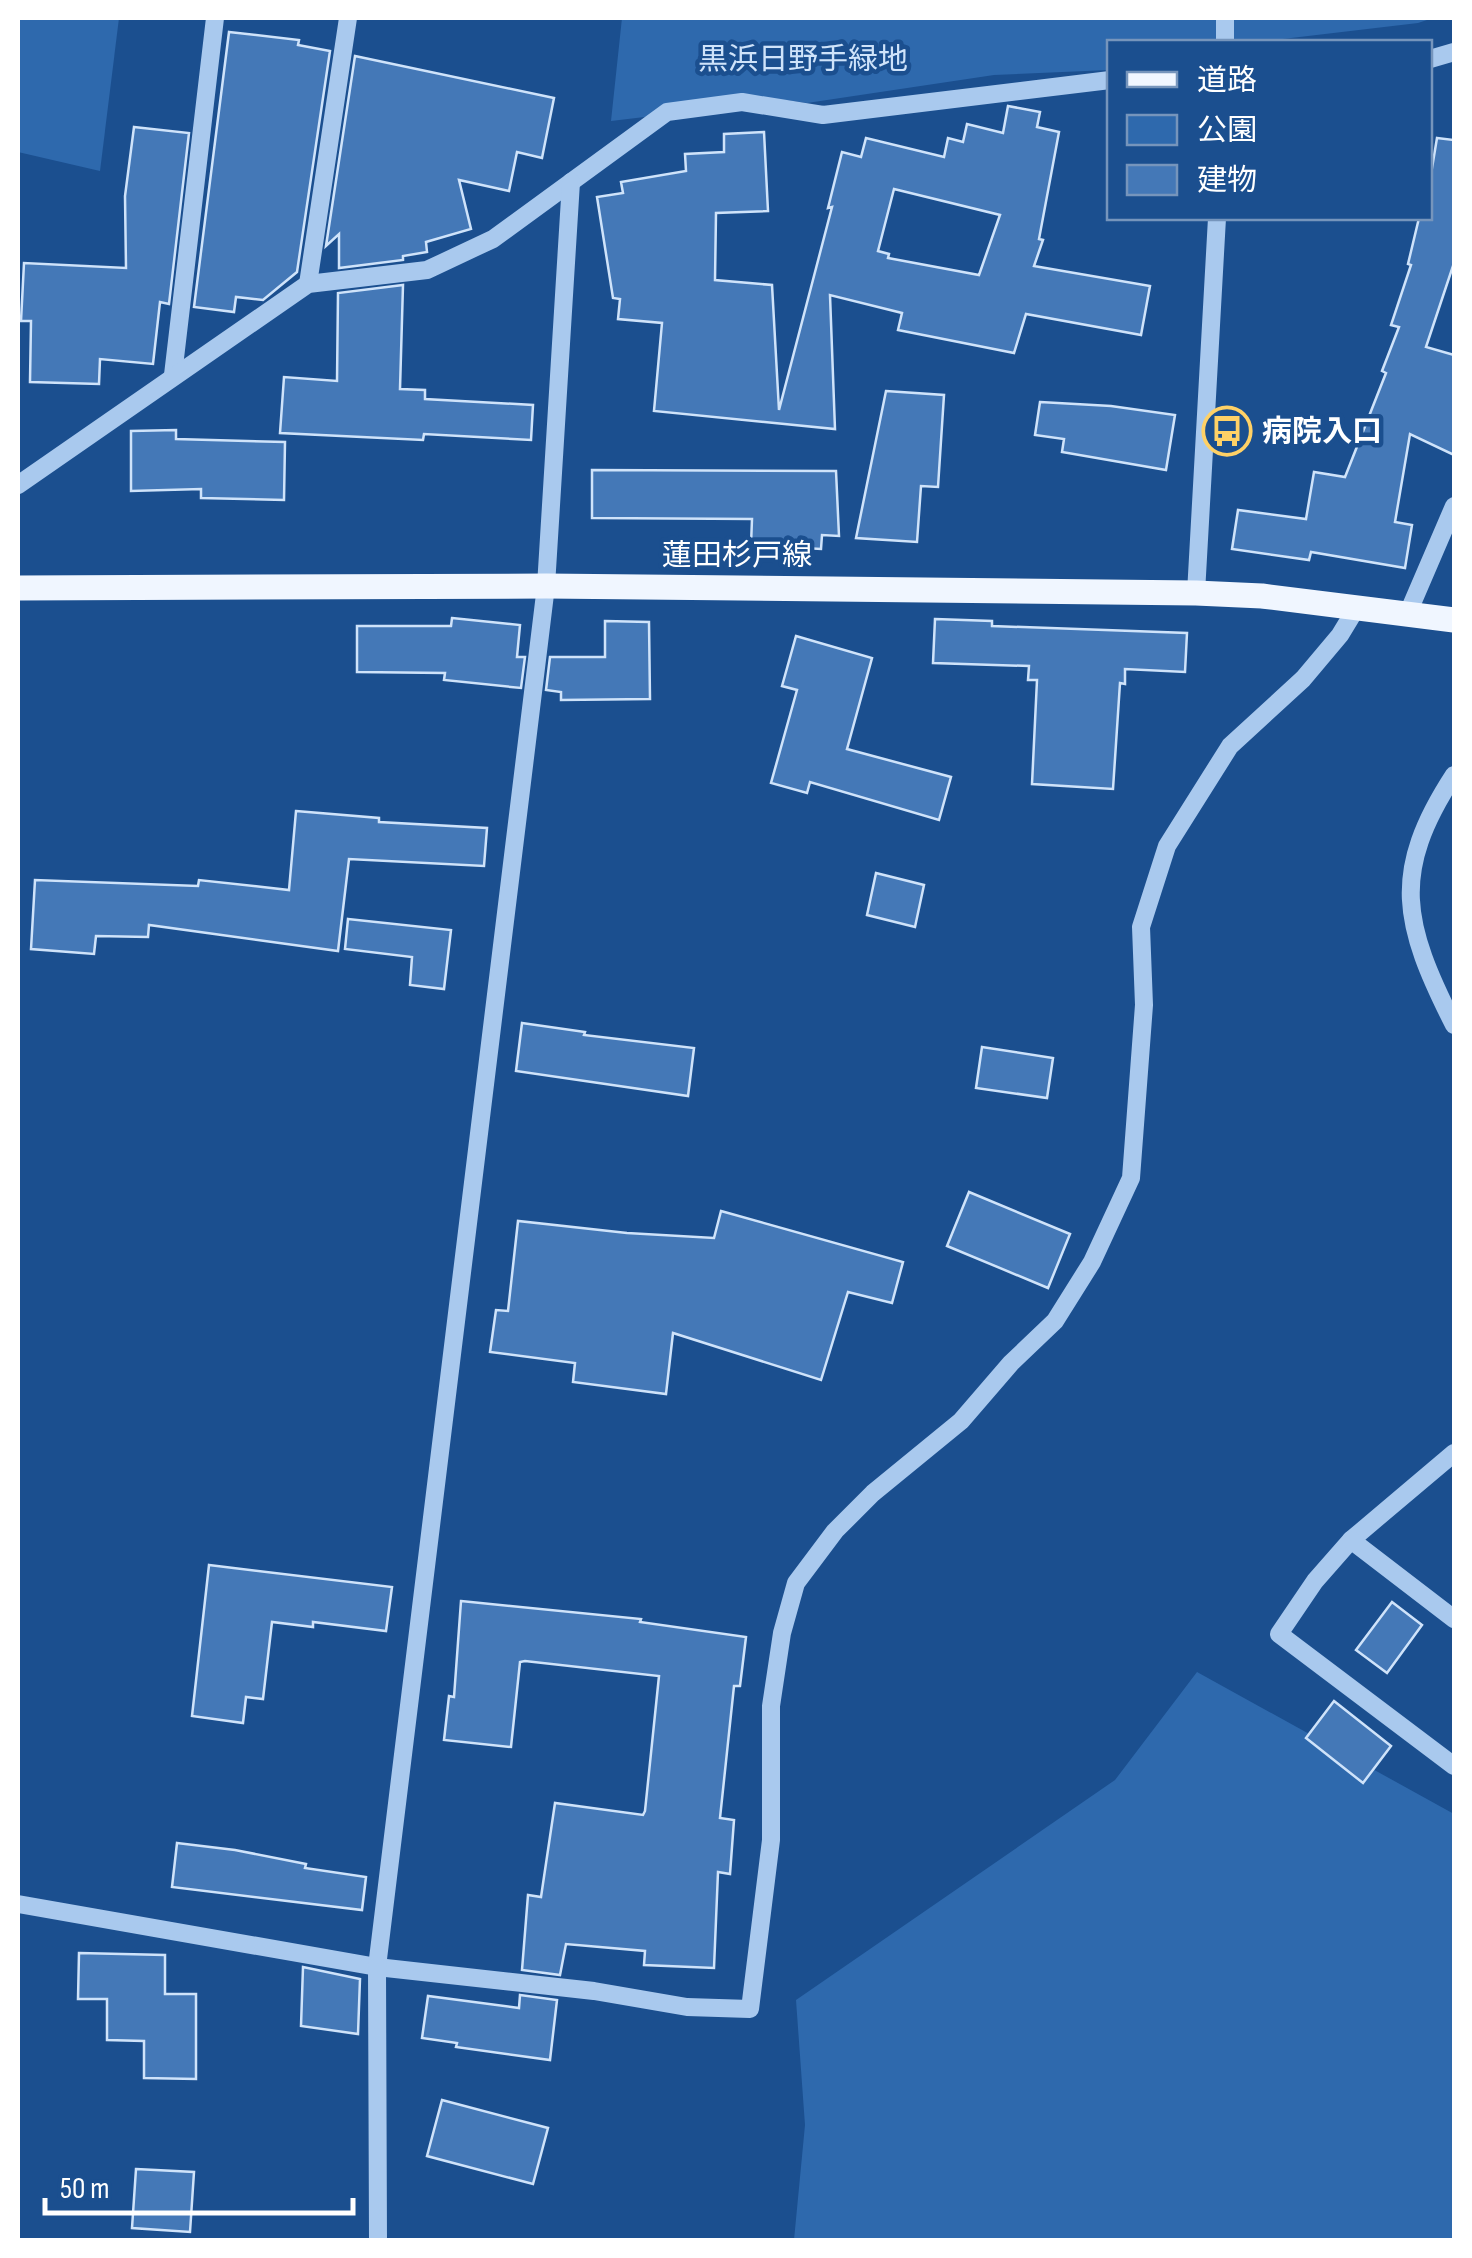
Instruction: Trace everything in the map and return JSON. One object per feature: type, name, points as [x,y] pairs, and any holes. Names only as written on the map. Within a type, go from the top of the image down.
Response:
[{"type":"main road","name":"蓮田杉戸線","points":[[18,588],[546,586],[1196,593],[1262,596],[1454,620]]},
{"type":"street","points":[[172,375],[215,18]]},
{"type":"street","points":[[308,284],[348,18]]},
{"type":"street","points":[[18,485],[308,284],[427,270],[493,239],[668,112],[742,102],[823,115],[1107,80]]},
{"type":"street","points":[[378,2240],[377,1966],[546,586],[572,182]]},
{"type":"street","points":[[1196,593],[1217,220]]},
{"type":"street","points":[[1408,613],[1454,506]]},
{"type":"street","points":[[18,1904],[377,1966],[687,2007],[750,2009],[770,1840],[771,1706],[782,1633],[796,1583],[835,1532],[873,1493],[960,1421],[1055,1321],[1092,1262],[1131,1178],[1144,1005],[1141,927],[1167,846],[1230,746],[1303,679],[1358,607]]},
{"type":"street","points":[[1454,775],[1431,810],[1411,864],[1412,924],[1454,1025]]},
{"type":"street","points":[[1454,1453],[1351,1540],[1279,1634],[1454,1766]]},
{"type":"street","points":[[1351,1540],[1454,1619]]},
{"type":"green space","points":[[18,18],[119,18],[100,171],[18,152]]},
{"type":"green space","name":"黒浜日野手緑地","points":[[622,18],[1433,18],[1275,40],[1107,40],[1107,70],[994,75],[807,103],[786,100],[611,121]]},
{"type":"green space","points":[[1197,1672],[1454,1814],[1454,2240],[794,2240],[805,2125],[796,2000],[1115,1780]]},
{"type":"building","points":[[229,32],[299,40],[298,45],[330,51],[297,272],[263,300],[236,297],[234,312],[194,307]]},
{"type":"building","points":[[355,56],[554,98],[542,158],[517,152],[509,191],[459,180],[471,229],[426,242],[427,252],[403,256],[403,260],[339,268],[339,234],[326,246]]},
{"type":"building","points":[[1008,106],[1040,112],[1037,127],[1059,132],[1039,239],[1043,240],[1034,266],[1150,286],[1141,335],[1026,314],[1014,353],[898,330],[902,313],[830,295],[835,429],[654,411],[662,323],[618,319],[620,299],[613,298],[597,197],[623,193],[621,182],[686,171],[685,154],[724,152],[724,134],[764,132],[768,211],[716,213],[715,280],[772,285],[779,410],[832,207],[828,208],[842,152],[861,157],[866,138],[944,157],[948,138],[963,142],[967,124],[1003,133]],"holes":[[[894,189],[1000,215],[979,275],[888,258],[889,254],[878,251]]]},
{"type":"building","points":[[134,127],[189,133],[169,304],[160,302],[153,364],[100,359],[99,384],[30,382],[31,321],[21,321],[24,263],[126,268],[125,196]]},
{"type":"building","points":[[1437,138],[1454,140],[1454,263],[1426,347],[1454,355],[1454,455],[1410,434],[1395,522],[1412,525],[1405,568],[1311,552],[1309,560],[1232,549],[1238,510],[1306,519],[1314,472],[1345,477],[1386,373],[1382,371],[1399,327],[1391,325],[1411,265],[1408,264],[1419,220],[1432,220],[1432,168]]},
{"type":"building","points":[[403,285],[400,389],[425,390],[425,399],[533,405],[531,440],[424,434],[423,440],[280,433],[284,377],[337,381],[338,293]]},
{"type":"building","points":[[886,391],[944,395],[938,487],[921,486],[917,542],[856,538]]},
{"type":"building","points":[[1040,402],[1175,415],[1166,470],[1062,452],[1064,439],[1035,435]]},
{"type":"building","points":[[176,430],[176,439],[285,442],[284,500],[201,498],[201,489],[131,491],[131,431]]},
{"type":"building","points":[[592,470],[836,471],[839,536],[822,535],[821,549],[751,545],[752,519],[592,518]]},
{"type":"building","points":[[452,618],[520,625],[517,657],[525,657],[521,688],[444,680],[445,673],[357,672],[357,626],[451,626]]},
{"type":"building","points":[[935,619],[992,621],[992,626],[1187,633],[1185,672],[1125,669],[1125,684],[1120,683],[1113,789],[1032,784],[1037,680],[1028,680],[1029,666],[933,663]]},
{"type":"building","points":[[605,621],[649,622],[650,699],[561,700],[561,692],[546,690],[550,657],[605,657]]},
{"type":"building","points":[[796,636],[872,658],[847,749],[951,777],[939,820],[810,782],[807,793],[771,783],[797,690],[782,686]]},
{"type":"building","points":[[296,811],[379,818],[379,822],[487,828],[484,866],[349,859],[338,951],[149,925],[148,937],[96,936],[94,954],[31,949],[35,880],[198,886],[199,880],[289,890]]},
{"type":"building","points":[[876,873],[924,885],[915,927],[867,915]]},
{"type":"building","points":[[348,919],[451,930],[444,989],[410,985],[412,957],[345,949]]},
{"type":"building","points":[[522,1023],[694,1048],[688,1096],[516,1071]]},
{"type":"building","points":[[982,1047],[1053,1058],[1047,1098],[976,1088]]},
{"type":"building","points":[[969,1192],[1070,1234],[1048,1288],[947,1246]]},
{"type":"building","points":[[721,1211],[903,1262],[892,1303],[848,1292],[821,1380],[673,1333],[666,1394],[573,1382],[575,1363],[490,1352],[496,1310],[508,1311],[518,1221],[714,1238]]},
{"type":"building","points":[[209,1565],[392,1587],[386,1631],[313,1622],[313,1627],[272,1622],[263,1699],[246,1697],[243,1723],[192,1716]]},
{"type":"building","points":[[461,1601],[641,1619],[640,1622],[746,1637],[740,1686],[734,1686],[720,1818],[734,1820],[730,1874],[718,1872],[714,1968],[644,1965],[645,1951],[566,1944],[560,1975],[522,1970],[528,1895],[541,1897],[555,1803],[643,1815],[645,1811],[659,1676],[520,1662],[511,1747],[444,1740],[449,1696],[454,1697]]},
{"type":"building","points":[[1392,1602],[1422,1625],[1387,1673],[1356,1650]]},
{"type":"building","points":[[1334,1701],[1391,1746],[1363,1783],[1306,1738]]},
{"type":"building","points":[[177,1843],[235,1850],[306,1864],[305,1868],[366,1877],[362,1910],[172,1887]]},
{"type":"building","points":[[79,1953],[165,1955],[165,1994],[196,1994],[196,2079],[144,2078],[144,2041],[107,2040],[107,1999],[78,1999]]},
{"type":"building","points":[[303,1967],[360,1979],[358,2034],[301,2026]]},
{"type":"building","points":[[520,1995],[557,2000],[550,2060],[456,2047],[457,2043],[422,2038],[428,1996],[519,2008]]},
{"type":"building","points":[[442,2100],[548,2128],[533,2184],[427,2156]]},
{"type":"building","points":[[136,2169],[194,2172],[190,2232],[132,2228]]},
{"type":"place","name":"病院入口","points":[[1227,431]]}]
